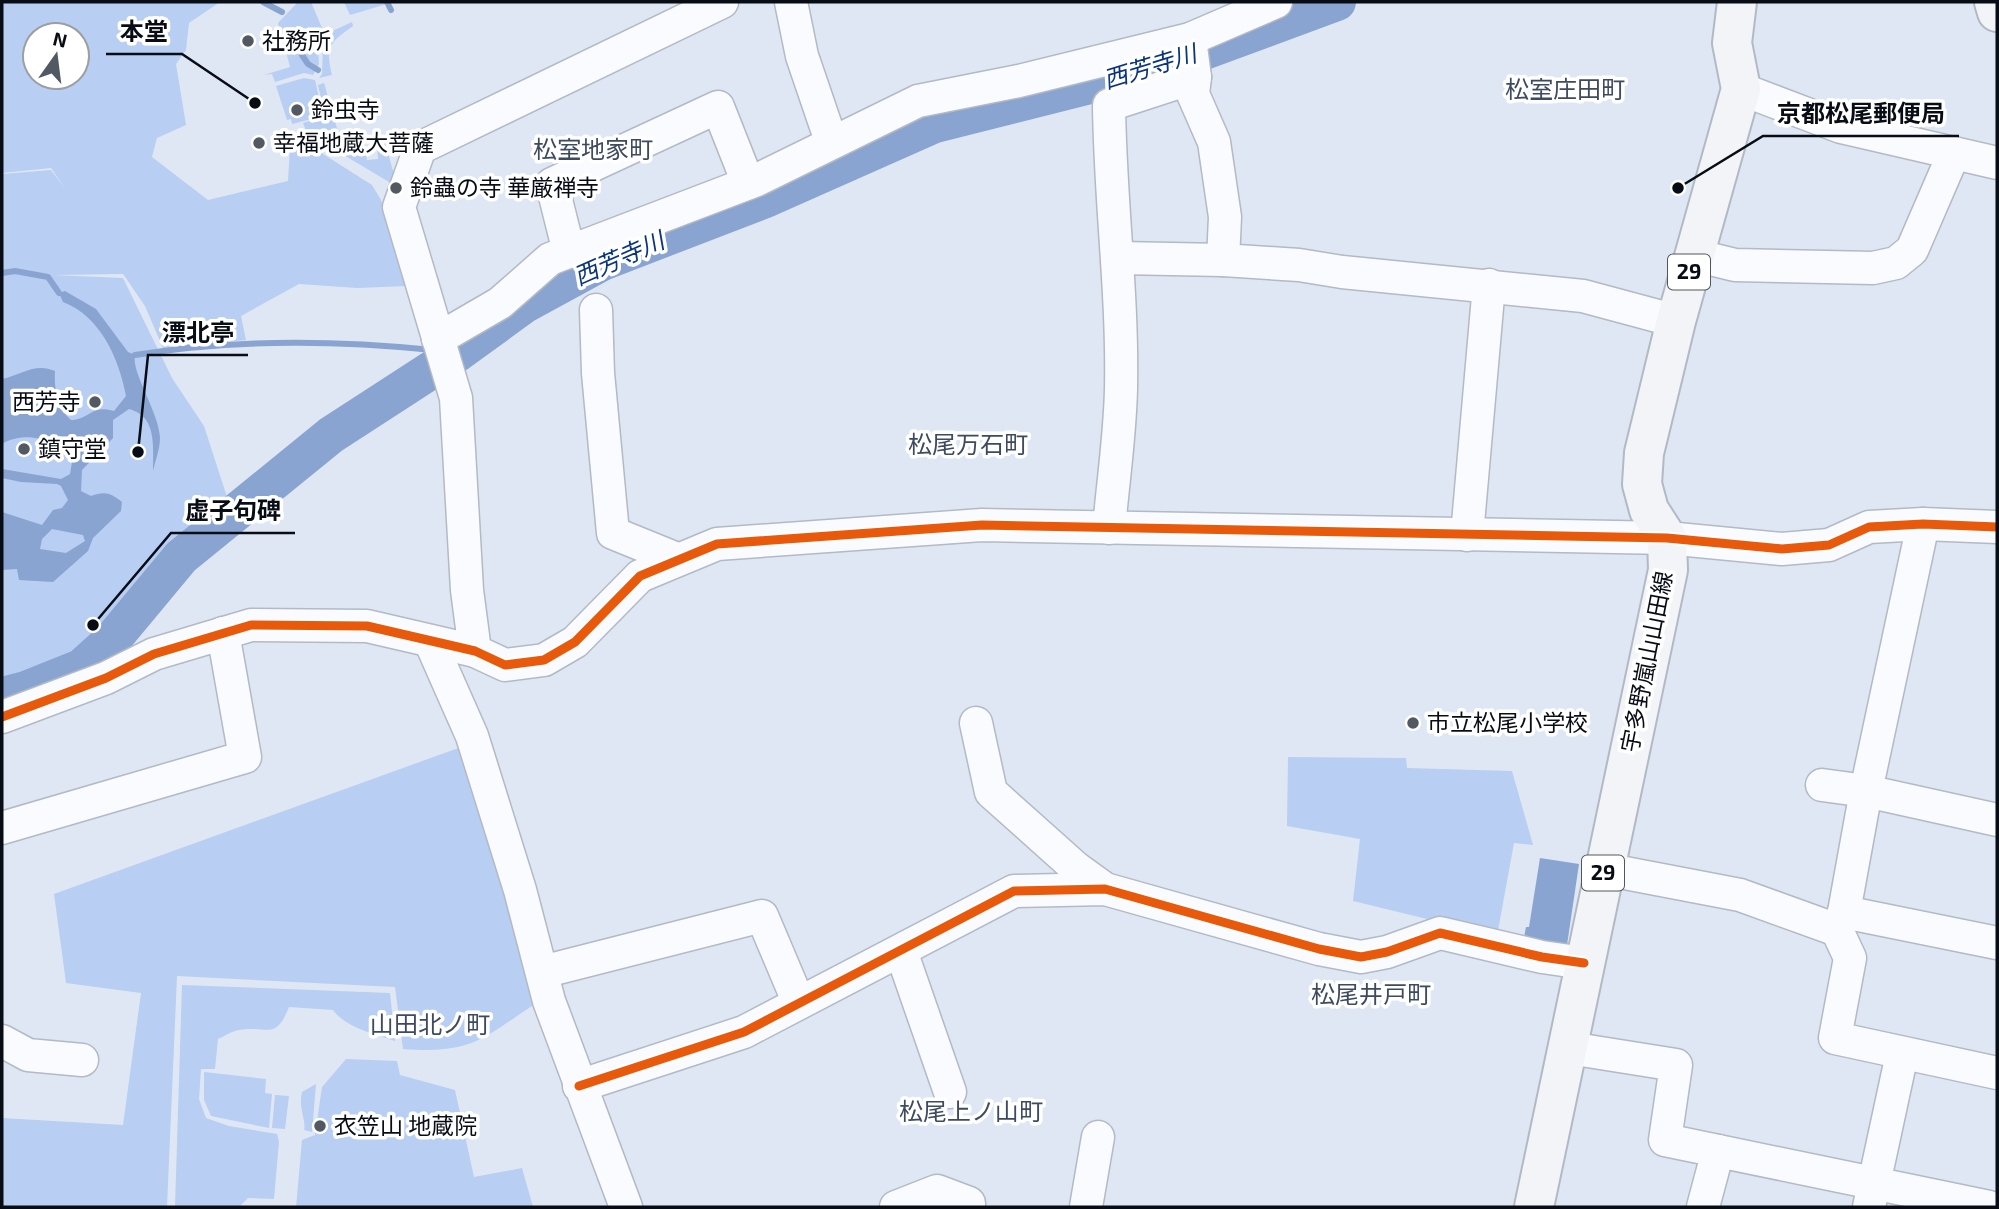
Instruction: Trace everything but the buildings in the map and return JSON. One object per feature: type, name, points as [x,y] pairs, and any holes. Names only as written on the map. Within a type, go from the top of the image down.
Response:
[{"type":"main road","name":"宇多野嵐山山田線","points":[[1534,1207],[1668,570],[1667,538],[1649,510],[1642,484],[1644,453],[1676,321],[1741,89],[1732,43],[1737,2]]},
{"type":"main road","points":[[1994,2],[1997,12]]},
{"type":"street","points":[[475,651],[467,590],[456,398],[399,207],[420,148],[722,2]]},
{"type":"street","points":[[791,2],[802,56],[831,141]]},
{"type":"street","points":[[438,339],[500,303],[550,259],[748,183],[918,101],[1019,81],[1190,39],[1212,27],[1276,2]]},
{"type":"street","points":[[1190,39],[1195,78],[1193,94],[1214,142],[1225,217],[1223,260]]},
{"type":"street","points":[[1109,528],[1121,391],[1119,258],[1112,187],[1109,105],[1195,78]]},
{"type":"street","points":[[1741,89],[1841,127],[1997,163]]},
{"type":"street","points":[[569,252],[552,184],[718,107],[748,183]]},
{"type":"street","points":[[1694,255],[1735,265],[1873,268],[1896,264],[1912,250],[1954,153]]},
{"type":"street","points":[[1119,258],[1223,260],[1489,285],[1583,296],[1676,321]]},
{"type":"street","points":[[1467,535],[1489,285]]},
{"type":"street","points":[[596,310],[598,373],[613,533],[677,559]]},
{"type":"street","points":[[1923,524],[1840,921],[1850,958],[1835,1038],[1997,1073]]},
{"type":"street","points":[[2,717],[106,678],[154,654],[251,625],[301,623],[367,626],[475,651],[505,664],[544,660],[575,642],[640,576],[717,544],[982,526],[1667,538],[1782,549],[1829,545],[1869,527],[1923,524],[1997,527]]},
{"type":"street","points":[[2,828],[245,757],[223,633]]},
{"type":"street","points":[[430,641],[472,736],[579,1086],[626,1207]]},
{"type":"street","points":[[976,723],[991,792],[1076,868],[1105,889]]},
{"type":"street","points":[[1822,785],[1866,791],[1997,820]]},
{"type":"street","points":[[1604,869],[1740,894],[1840,921],[1997,943]]},
{"type":"street","points":[[579,1086],[744,1032],[798,1001],[901,951],[1014,891],[1105,889],[1319,949],[1361,957],[1387,952],[1440,933],[1542,957],[1584,963]]},
{"type":"street","points":[[542,972],[762,916],[798,1001]]},
{"type":"street","points":[[901,951],[950,1093]]},
{"type":"street","points":[[2,1041],[28,1055],[82,1060]]},
{"type":"street","points":[[1569,1048],[1676,1065],[1665,1140],[1718,1151],[1872,1195],[1989,1207]]},
{"type":"street","points":[[1872,1195],[1902,1054]]},
{"type":"street","points":[[1086,1207],[1098,1137]]},
{"type":"street","points":[[1703,1207],[1718,1151]]},
{"type":"street","points":[[896,1207],[937,1191],[969,1203],[969,1207]]},
{"type":"shaded area","points":[[2,2],[220,2],[189,23],[186,50],[176,64],[186,125],[157,138],[152,157],[208,200],[288,181],[290,147],[301,140],[372,185],[381,200],[411,276],[407,286],[357,288],[299,284],[241,316],[246,340],[163,348],[145,306],[123,274],[53,275],[123,278],[172,378],[204,426],[228,500],[167,556],[78,657],[2,677],[2,174],[51,170],[66,190],[51,168],[2,173]]},
{"type":"shaded area","points":[[298,2],[311,2],[322,28],[318,50],[319,64],[313,75],[304,73],[275,82],[272,74],[264,75],[290,67],[286,51],[288,38],[280,33],[278,23]]},
{"type":"shaded area","points":[[344,2],[386,2],[387,4],[350,15]]},
{"type":"shaded area","points":[[352,22],[353,26],[331,46],[329,57],[332,75],[319,78],[322,74],[323,44],[328,33]]},
{"type":"shaded area","points":[[304,78],[315,80],[323,116],[292,124],[291,119],[287,120],[276,86]]},
{"type":"shaded area","points":[[324,83],[339,135],[345,136],[352,129],[354,145],[365,145],[367,160],[378,159],[377,144],[385,143],[396,181],[394,185],[307,133],[303,123],[323,117],[322,125],[325,115],[318,85]]},
{"type":"shaded area","points":[[65,291],[96,309],[128,352],[135,355],[137,372],[155,417],[160,442],[153,471],[152,433],[145,418],[129,409],[113,420],[113,438],[82,470],[81,491],[91,496],[104,493],[111,495],[122,502],[121,511],[93,538],[88,551],[53,582],[19,580],[17,569],[2,570],[2,512],[42,525],[53,510],[62,508],[68,500],[61,486],[57,484],[2,478],[2,469],[61,479],[70,474],[72,462],[59,448],[41,439],[21,438],[2,444],[2,379],[34,369],[55,371],[57,398],[62,410],[71,420],[100,409],[114,411],[126,396],[113,353],[106,340],[87,317],[63,302],[59,293]],"holes":[[[52,529],[83,535],[85,541],[66,553],[40,549],[42,539]]]},
{"type":"shaded area","points":[[464,746],[538,1002],[489,1034],[462,1046],[427,1050],[403,1049],[395,987],[177,976],[167,1207],[2,1207],[2,1118],[123,1125],[141,993],[66,983],[54,894]]},
{"type":"shaded area","points":[[1288,757],[1406,758],[1407,768],[1512,771],[1533,845],[1514,843],[1497,936],[1353,901],[1360,839],[1287,826]]},
{"type":"shaded area","points":[[1540,858],[1579,864],[1567,945],[1524,937],[1526,927],[1529,927]]},
{"type":"shaded area","points":[[182,985],[390,993],[395,1041],[353,1026],[333,1010],[289,1007],[275,1028],[239,1030],[218,1039],[215,1069],[201,1069],[199,1099],[206,1118],[229,1126],[277,1134],[279,1142],[274,1199],[248,1198],[239,1207],[175,1207]]},
{"type":"shaded area","points":[[346,1059],[397,1061],[400,1075],[455,1090],[474,1177],[522,1168],[533,1207],[296,1207],[302,1140],[315,1135],[322,1087]]},
{"type":"shaded area","points":[[204,1072],[266,1079],[265,1093],[272,1094],[269,1128],[211,1116],[204,1100]]},
{"type":"shaded area","points":[[316,1084],[312,1132],[304,1130],[301,1098],[302,1092]]},
{"type":"shaded area","points":[[275,1095],[289,1096],[285,1129],[272,1128]]},
{"type":"waterway","points":[[263,2],[282,12]]},
{"type":"waterway","points":[[387,2],[391,10]]},
{"type":"waterway","name":"西芳寺川","points":[[2,696],[26,690],[81,668],[112,640],[181,557],[331,435],[459,352],[525,304],[602,262],[768,198],[935,124],[1161,67],[1337,2]]},
{"type":"waterway","points":[[302,55],[308,64],[318,70]]},
{"type":"waterway","points":[[2,273],[15,271],[48,277],[59,293]]},
{"type":"waterway","points":[[135,355],[209,346],[284,343],[359,344],[433,350]]},
{"type":"cycle path","points":[[2,717],[106,678],[154,654],[251,625],[367,626],[475,651],[505,665],[544,660],[575,642],[640,576],[717,544],[982,525],[1667,538],[1782,549],[1829,545],[1869,527],[1923,524],[1997,527]]},
{"type":"cycle path","points":[[579,1086],[744,1032],[1014,891],[1105,889],[1319,949],[1361,957],[1387,952],[1440,933],[1542,957],[1584,963]]},
{"type":"place","name":"社務所","points":[[248,41]]},
{"type":"place","name":"本堂","points":[[255,103]]},
{"type":"place","name":"鈴虫寺","points":[[297,110]]},
{"type":"place","name":"幸福地蔵大菩薩","points":[[259,143]]},
{"type":"place","name":"鈴蟲の寺 華厳禅寺","points":[[396,188]]},
{"type":"place","name":"京都松尾郵便局","points":[[1678,188]]},
{"type":"place","name":"西芳寺","points":[[95,402]]},
{"type":"place","name":"鎮守堂","points":[[24,449]]},
{"type":"place","name":"漂北亭","points":[[138,452]]},
{"type":"place","name":"虚子句碑","points":[[93,625]]},
{"type":"place","name":"市立松尾小学校","points":[[1413,723]]},
{"type":"place","name":"衣笠山 地蔵院","points":[[320,1126]]},
{"type":"district","name":"松室庄田町","points":[[1565,90]]},
{"type":"district","name":"松室地家町","points":[[593,150]]},
{"type":"district","name":"松尾万石町","points":[[968,445]]},
{"type":"district","name":"松尾井戸町","points":[[1371,995]]},
{"type":"district","name":"山田北ノ町","points":[[430,1025]]},
{"type":"district","name":"松尾上ノ山町","points":[[971,1112]]}]
